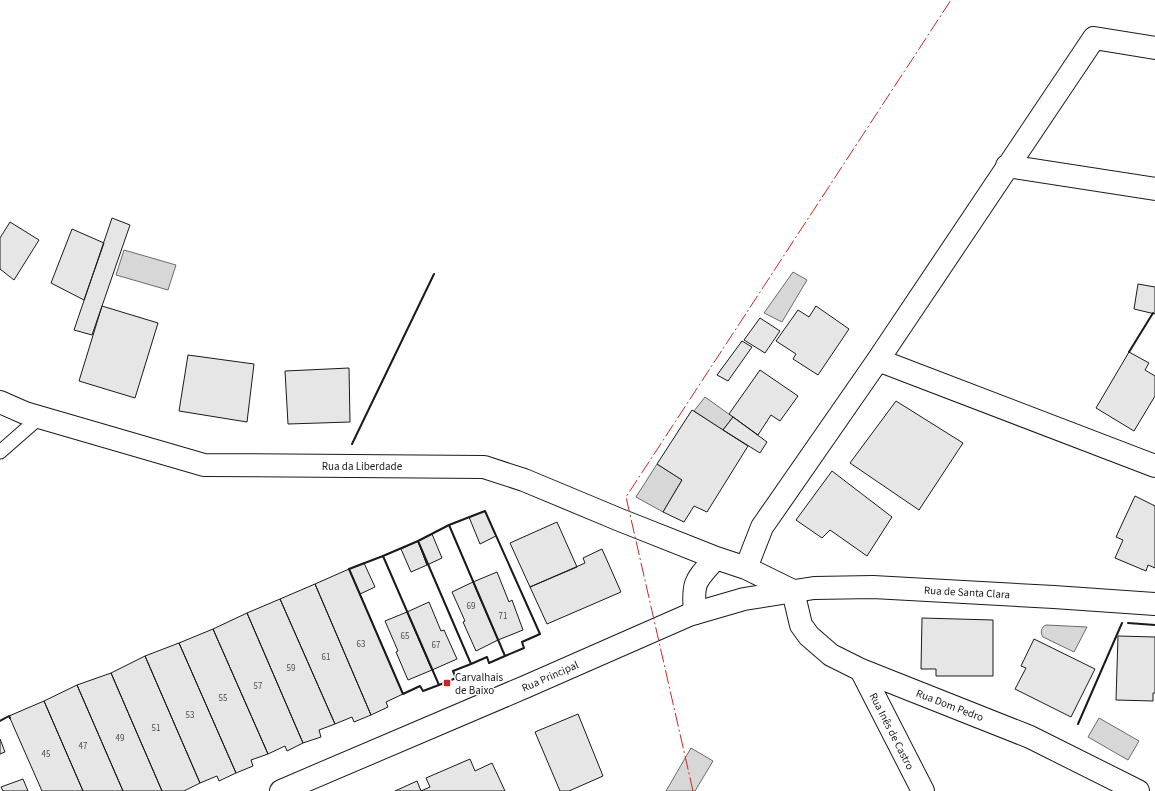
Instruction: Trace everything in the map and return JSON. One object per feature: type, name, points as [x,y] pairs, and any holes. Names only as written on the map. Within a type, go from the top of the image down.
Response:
[{"type":"street","points":[[746,568],[762,527],[878,360],[1094,38],[1155,48]]},
{"type":"street","points":[[1007,166],[1155,189]]},
{"type":"street","points":[[878,360],[1155,466]]},
{"type":"street","name":"Rua da Liberdade","points":[[0,402],[25,413],[204,465],[484,467],[524,480],[716,558],[746,568],[786,592]]},
{"type":"street","points":[[695,612],[693,595],[696,582],[716,558]]},
{"type":"street","name":"Rua de Santa Clara","points":[[786,592],[814,588],[873,587],[1155,604]]},
{"type":"street","name":"Rua Principal","points":[[281,791],[695,612],[744,599],[786,592]]},
{"type":"street","name":"Rua Dom Pedro","points":[[786,592],[801,625],[808,636],[831,655],[861,670],[1030,736],[1138,791]]},
{"type":"street","name":"Rua Inês de Castro","points":[[861,670],[923,791]]},
{"type":"lane","points":[[0,452],[40,417]]},
{"type":"shaded area","points":[[124,250],[176,265],[168,290],[116,275]]},
{"type":"shaded area","points":[[793,272],[807,280],[782,322],[764,313]]},
{"type":"shaded area","points":[[705,397],[733,417],[723,430],[694,411]]},
{"type":"shaded area","points":[[657,464],[682,480],[663,512],[636,497]]},
{"type":"shaded area","points":[[1046,625],[1087,627],[1074,652],[1043,637],[1042,630]]},
{"type":"shaded area","points":[[1099,718],[1139,741],[1128,760],[1088,737]]},
{"type":"shaded area","points":[[691,748],[713,761],[695,791],[666,791]]},
{"type":"building","points":[[112,218],[130,225],[92,335],[74,330]]},
{"type":"building","points":[[10,222],[39,240],[14,280],[0,269],[0,238]]},
{"type":"building","points":[[72,229],[104,243],[84,300],[51,283]]},
{"type":"building","points":[[1138,284],[1155,287],[1155,314],[1134,309]]},
{"type":"building","points":[[102,306],[158,323],[135,398],[79,381]]},
{"type":"building","points":[[816,306],[849,329],[818,375],[793,359],[796,354],[776,341],[798,310],[809,317]]},
{"type":"building","points":[[760,318],[780,331],[765,353],[744,340]]},
{"type":"building","points":[[742,341],[752,347],[728,381],[717,375]]},
{"type":"building","points":[[1129,352],[1149,363],[1145,370],[1155,376],[1155,396],[1134,431],[1096,408]]},
{"type":"building","points":[[188,355],[254,364],[247,422],[179,411]]},
{"type":"building","points":[[349,368],[350,422],[288,424],[285,371]]},
{"type":"building","points":[[760,370],[798,396],[780,421],[771,415],[758,435],[729,414]]},
{"type":"building","points":[[896,401],[963,443],[919,510],[850,463]]},
{"type":"building","points":[[692,410],[748,446],[707,512],[694,506],[684,522],[663,512],[682,480],[657,464]]},
{"type":"building","points":[[733,417],[767,442],[760,453],[723,430]]},
{"type":"building","points":[[832,471],[892,517],[867,556],[830,530],[822,538],[796,520]]},
{"type":"building","points":[[1135,496],[1155,506],[1155,568],[1148,565],[1146,571],[1115,558],[1123,540],[1116,537]]},
{"type":"building","points":[[485,511],[496,536],[480,544],[469,517]]},
{"type":"building","points":[[557,522],[577,567],[530,587],[510,543]]},
{"type":"building","points":[[432,534],[442,558],[427,565],[418,541]]},
{"type":"building","points":[[418,541],[427,565],[411,572],[401,549]]},
{"type":"building","points":[[602,549],[621,592],[547,624],[530,587],[585,563],[583,558]]},
{"type":"building","points":[[364,563],[375,587],[360,594],[349,569]]},
{"type":"building","points":[[349,569],[403,694],[386,702],[388,707],[371,715],[315,584]]},
{"type":"building","points":[[497,572],[509,602],[512,600],[523,630],[498,640],[473,582]]},
{"type":"building","points":[[473,582],[498,640],[476,651],[452,592]]},
{"type":"building","points":[[315,584],[371,715],[354,722],[352,717],[335,724],[280,599]]},
{"type":"building","points":[[280,599],[335,724],[319,730],[321,737],[303,743],[247,613]]},
{"type":"building","points":[[429,602],[441,631],[444,630],[457,659],[432,670],[407,612]]},
{"type":"building","points":[[407,612],[432,670],[408,680],[396,652],[398,651],[385,621]]},
{"type":"building","points":[[247,613],[303,743],[287,751],[285,746],[268,754],[213,629]]},
{"type":"building","points":[[922,618],[993,620],[993,676],[936,676],[936,669],[921,669]]},
{"type":"building","points":[[213,629],[268,754],[251,760],[253,766],[236,773],[179,643]]},
{"type":"building","points":[[1118,636],[1155,637],[1155,693],[1153,693],[1153,701],[1116,700]]},
{"type":"building","points":[[1034,639],[1095,669],[1071,717],[1015,689],[1026,668],[1021,666]]},
{"type":"building","points":[[179,643],[236,773],[219,781],[217,776],[200,783],[145,656]]},
{"type":"building","points":[[145,656],[200,783],[184,791],[162,791],[111,673]]},
{"type":"building","points":[[111,673],[162,791],[123,791],[77,685]]},
{"type":"building","points":[[77,685],[123,791],[83,791],[44,701]]},
{"type":"building","points":[[44,701],[83,791],[42,791],[9,716]]},
{"type":"building","points":[[578,714],[603,776],[569,791],[560,791],[535,732]]},
{"type":"building","points":[[0,739],[5,752],[0,754]]},
{"type":"building","points":[[470,759],[475,771],[492,763],[505,791],[421,791],[430,787],[426,778]]},
{"type":"building","points":[[23,779],[28,791],[3,791],[1,787]]},
{"type":"building","points":[[417,781],[421,791],[395,791]]},
{"type":"wall","points":[[352,444],[434,274]]},
{"type":"wall","points":[[1129,352],[1153,313]]},
{"type":"wall","points":[[485,511],[540,634],[522,642],[524,648],[505,656],[449,525],[485,511]]},
{"type":"wall","points":[[449,525],[505,656],[489,663],[487,657],[471,664],[418,541],[449,525]]},
{"type":"wall","points":[[418,541],[471,664],[453,671],[456,678],[439,685],[383,556],[418,541]]},
{"type":"wall","points":[[383,556],[439,685],[423,691],[420,686],[403,694],[349,569],[383,556]]},
{"type":"wall","points":[[1078,724],[1122,623]]},
{"type":"wall","points":[[1128,623],[1155,625]]},
{"type":"wall","points":[[0,721],[9,716],[10,718]]},
{"type":"power","points":[[693,791],[626,497],[951,0]]},
{"type":"place","name":"Carvalhais de Baixo","points":[[447,683]]}]
